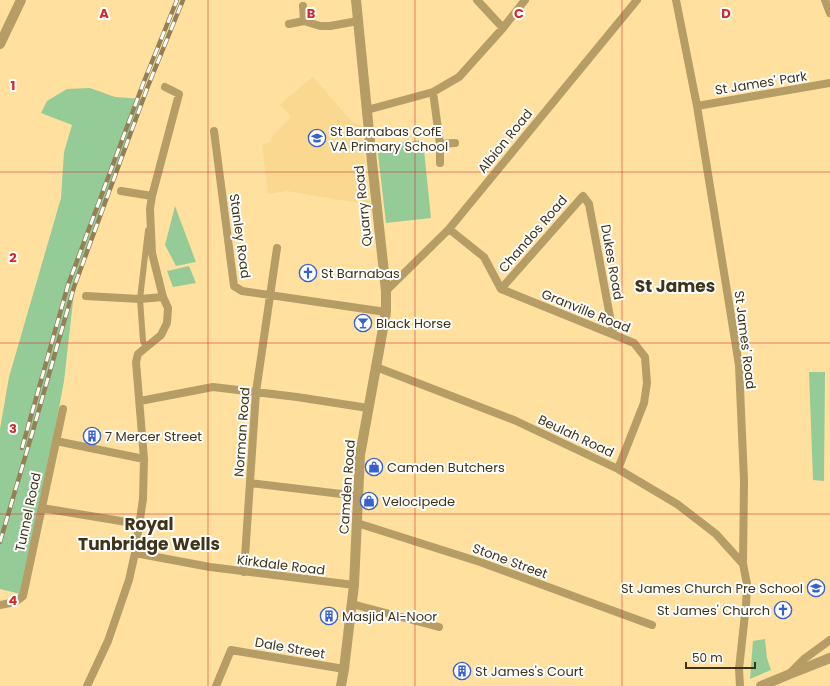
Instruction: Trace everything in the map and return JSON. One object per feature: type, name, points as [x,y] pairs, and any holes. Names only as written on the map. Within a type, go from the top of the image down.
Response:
[{"type":"street","points":[[0,44],[21,0]]},
{"type":"street","name":"Quarry Road","points":[[356,0],[386,291]]},
{"type":"street","points":[[477,0],[503,28]]},
{"type":"street","points":[[367,110],[433,92],[458,77],[503,28],[525,0]]},
{"type":"street","name":"Albion Road","points":[[386,291],[449,229],[637,0]]},
{"type":"street","name":"St James' Road","points":[[676,0],[697,106],[739,365],[744,480],[743,564],[747,584],[739,669],[740,686]]},
{"type":"street","points":[[825,0],[830,13]]},
{"type":"street","points":[[303,6],[304,21]]},
{"type":"street","points":[[289,24],[304,21],[320,26],[330,26],[358,21]]},
{"type":"street","name":"St James' Park","points":[[697,106],[830,83]]},
{"type":"street","points":[[146,347],[143,340],[140,299],[150,209],[152,196],[179,94],[165,87]]},
{"type":"street","points":[[433,92],[440,144],[440,163]]},
{"type":"street","name":"Stanley Road","points":[[214,131],[234,286],[242,291],[386,312]]},
{"type":"street","points":[[440,144],[455,142]]},
{"type":"street","points":[[121,191],[152,196]]},
{"type":"street","name":"Chandos Road","points":[[501,289],[583,196]]},
{"type":"street","name":"Dukes Road","points":[[583,196],[589,204],[613,333]]},
{"type":"street","points":[[87,686],[108,642],[129,580],[135,553],[143,499],[144,460],[136,362],[138,354],[161,335],[166,323],[168,308],[152,253],[150,209]]},
{"type":"street","points":[[449,229],[484,257],[501,289]]},
{"type":"street","name":"Norman Road","points":[[244,572],[256,392],[278,248]]},
{"type":"street","name":"Granville Road","points":[[501,289],[613,333],[634,343],[645,357],[647,383],[644,404],[618,469]]},
{"type":"street","name":"Camden Road","points":[[341,686],[354,585],[360,455],[386,312],[386,291]]},
{"type":"street","points":[[86,296],[140,299],[164,297]]},
{"type":"street","name":"Beulah Road","points":[[376,367],[514,420],[618,469],[677,504],[716,534],[743,564]]},
{"type":"street","points":[[140,401],[213,388],[297,397],[368,408]]},
{"type":"street","name":"Tunnel Road","points":[[0,604],[15,602],[23,596],[63,409]]},
{"type":"street","points":[[56,441],[144,460]]},
{"type":"street","points":[[250,483],[358,496]]},
{"type":"street","points":[[42,508],[139,524]]},
{"type":"street","name":"Stone Street","points":[[357,523],[480,562],[652,625]]},
{"type":"street","name":"Kirkdale Road","points":[[135,553],[244,572],[354,585]]},
{"type":"street","points":[[352,604],[439,627]]},
{"type":"street","points":[[790,674],[804,659],[830,640]]},
{"type":"street","name":"Dale Street","points":[[216,686],[231,650],[344,669]]},
{"type":"street","points":[[761,686],[830,658]]},
{"type":"shaded area","name":"St Barnabas CofE VA Primary School","points":[[313,77],[351,121],[361,125],[370,205],[287,191],[268,194],[262,144],[269,143],[274,134],[291,117],[280,104]]},
{"type":"green space","points":[[90,88],[115,97],[144,99],[75,284],[64,381],[20,594],[0,589],[0,429],[9,377],[61,198],[64,152],[72,125],[41,113],[47,101],[67,89]]},
{"type":"green space","points":[[423,140],[431,218],[386,223],[377,145]]},
{"type":"green space","points":[[175,206],[196,262],[176,266],[165,245]]},
{"type":"green space","points":[[189,266],[196,283],[173,287],[167,271]]},
{"type":"green space","points":[[809,372],[825,372],[824,481],[813,480]]},
{"type":"green space","points":[[765,639],[767,658],[771,670],[750,679],[753,641]]},
{"type":"railway","points":[[22,448],[68,285],[143,84],[177,0]]},
{"type":"railway","points":[[0,542],[74,287],[148,86],[183,0]]},
{"type":"place","name":"St Barnabas CofE VA Primary School","points":[[317,138]]},
{"type":"place","name":"St Barnabas","points":[[308,273]]},
{"type":"place","name":"Black Horse","points":[[363,323]]},
{"type":"place","name":"7 Mercer Street","points":[[92,436]]},
{"type":"place","name":"Camden Butchers","points":[[374,467]]},
{"type":"place","name":"Velocipede","points":[[369,501]]},
{"type":"place","name":"St James Church Pre School","points":[[816,588]]},
{"type":"place","name":"St James' Church","points":[[783,610]]},
{"type":"place","name":"Masjid Al-Noor","points":[[329,616]]},
{"type":"place","name":"St James's Court","points":[[462,671]]},
{"type":"district","name":"St James","points":[[675,286]]},
{"type":"district","name":"Royal Tunbridge Wells","points":[[149,534]]}]
